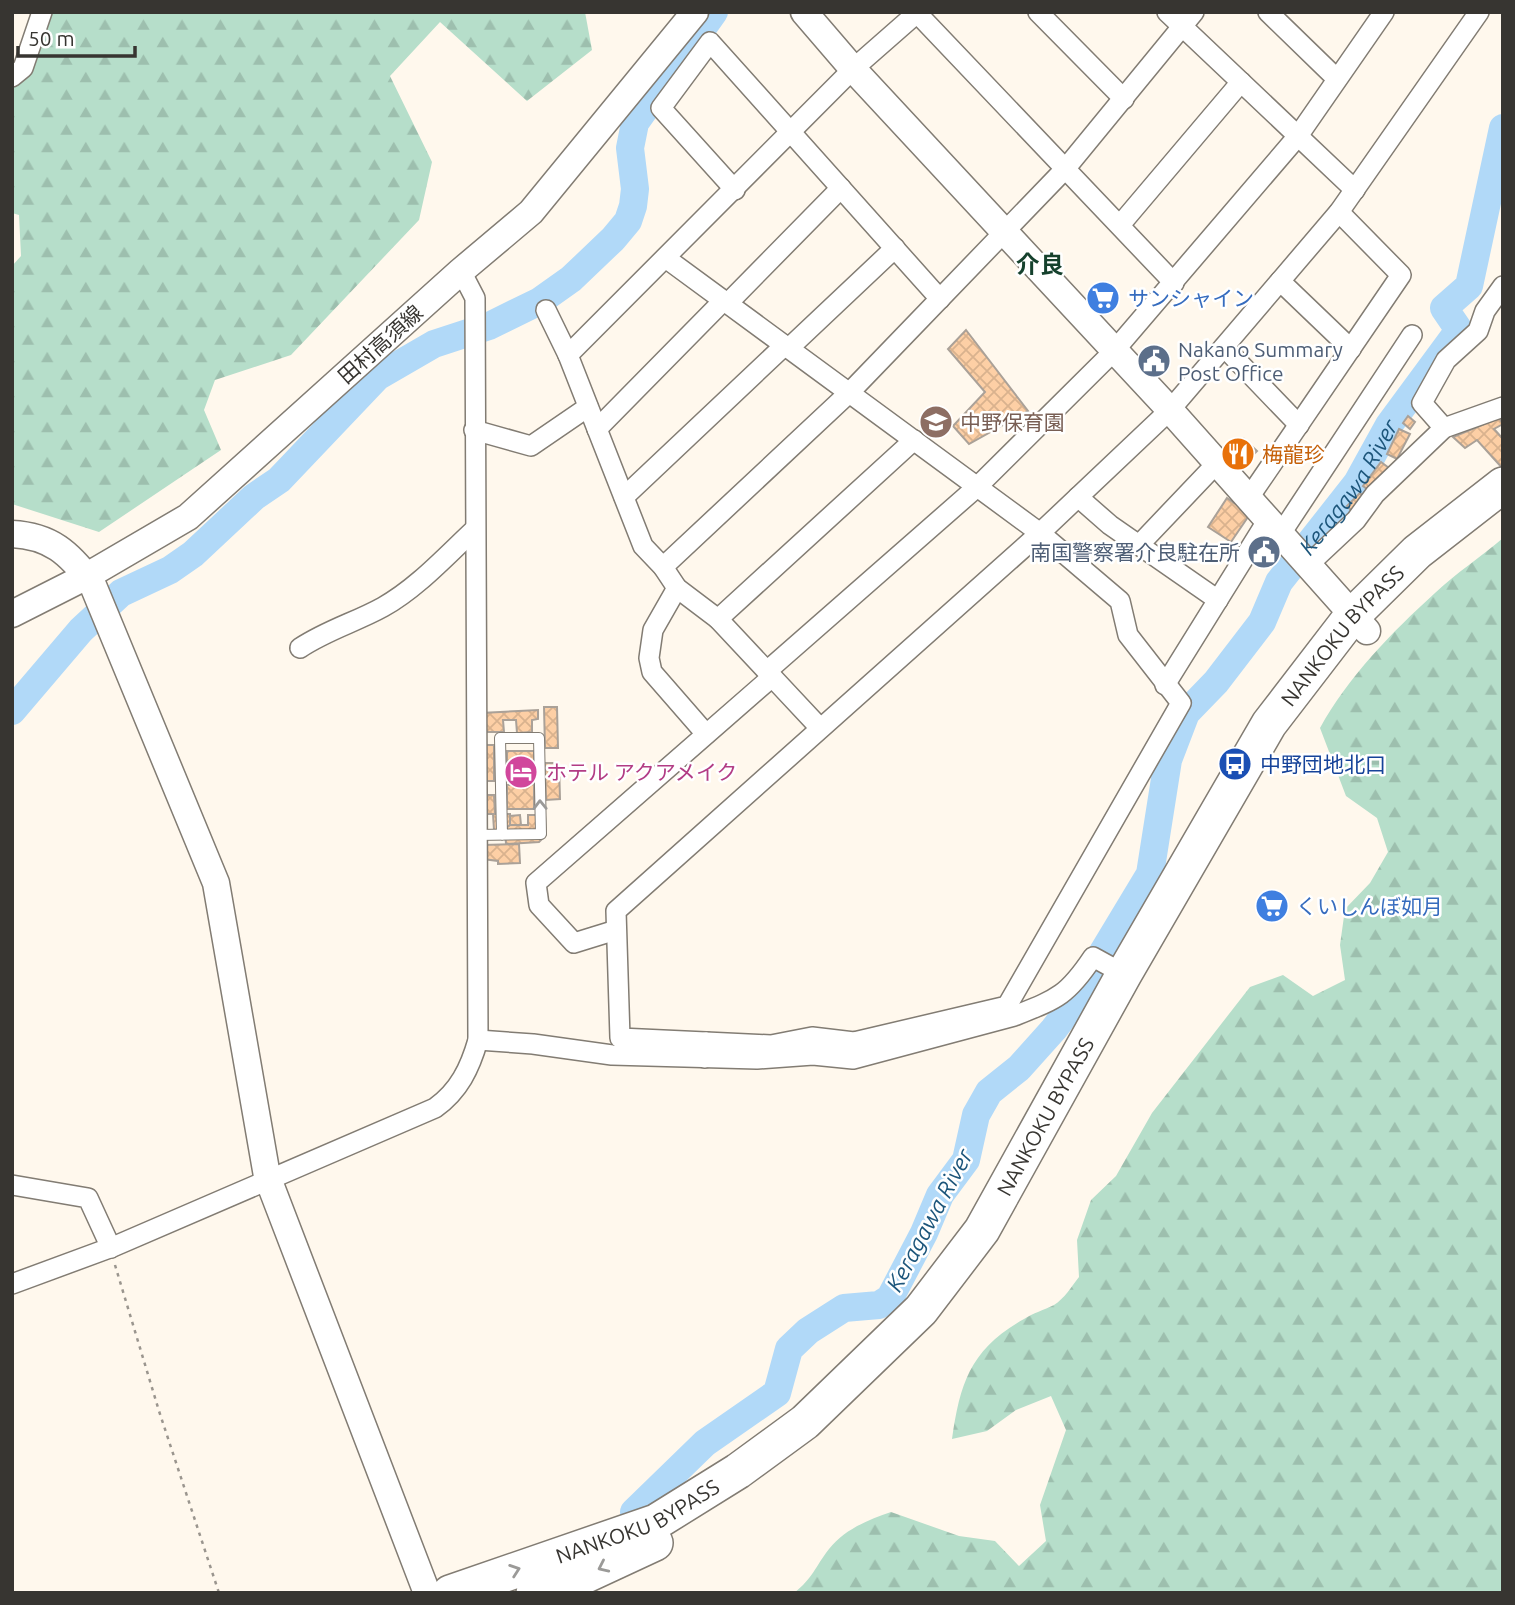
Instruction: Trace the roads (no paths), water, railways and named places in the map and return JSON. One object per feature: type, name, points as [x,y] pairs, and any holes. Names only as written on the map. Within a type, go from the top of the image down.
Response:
[{"type":"highway","name":"NANKOKU BYPASS","points":[[450,1593],[656,1522],[738,1471],[805,1422],[851,1381],[921,1310],[982,1230],[1269,724],[1359,624],[1418,552],[1503,485]]},
{"type":"highway","name":"NANKOKU BYPASS","points":[[534,1593],[584,1576],[662,1540],[751,1489],[863,1397],[937,1323],[1001,1242],[1283,737],[1359,624],[1503,510]]},
{"type":"street","points":[[12,77],[23,68],[42,12]]},
{"type":"street","name":"田村高須線","points":[[12,614],[93,587],[188,517],[461,271],[531,212],[695,12]]},
{"type":"street","points":[[804,12],[853,69],[1170,410],[1359,624]]},
{"type":"street","points":[[1038,12],[1124,99]]},
{"type":"street","points":[[1167,12],[1188,20],[1241,82],[1355,190]]},
{"type":"street","points":[[616,930],[574,943],[538,905],[537,883],[706,734],[977,487],[1114,351],[1298,136],[1384,12]]},
{"type":"street","points":[[1125,974],[1093,957],[1072,988],[1040,1006],[853,1059],[813,1055],[757,1059],[620,1038],[616,911],[1040,533],[1170,410],[1339,212],[1479,12]]},
{"type":"street","points":[[568,355],[667,259],[853,69],[917,13],[1174,283]]},
{"type":"street","points":[[1279,16],[1337,79]]},
{"type":"street","points":[[663,567],[850,392],[1005,232],[1066,168],[1188,20]]},
{"type":"street","points":[[735,190],[662,108],[710,42],[940,299]]},
{"type":"street","points":[[1120,225],[1241,82]]},
{"type":"street","points":[[597,429],[842,188]]},
{"type":"street","points":[[1248,499],[1401,275],[1339,212]]},
{"type":"street","points":[[624,497],[895,248]]},
{"type":"street","points":[[478,1040],[533,1044],[582,1053],[705,1050],[771,1045],[812,1037],[854,1042],[1007,1006],[1181,702],[1128,635],[1120,601],[1040,533],[667,259]]},
{"type":"street","points":[[12,1284],[110,1248],[435,1108],[459,1084],[478,1040],[475,331],[474,293],[461,271]]},
{"type":"street","points":[[1280,281],[1351,349]]},
{"type":"street","points":[[1444,428],[1422,403],[1446,360],[1478,331],[1485,311],[1503,286]]},
{"type":"street","points":[[546,310],[568,355],[643,546],[663,567],[677,588],[718,620],[820,727]]},
{"type":"street","points":[[1290,546],[1412,335]]},
{"type":"street","points":[[1224,347],[1299,425]]},
{"type":"street","points":[[474,430],[531,446],[588,407]]},
{"type":"street","points":[[1165,685],[1218,600],[1290,546],[1356,520],[1375,494],[1444,428],[1503,407]]},
{"type":"street","points":[[718,620],[914,440]]},
{"type":"street","points":[[1139,545],[1217,463]]},
{"type":"street","points":[[1078,497],[1139,545],[1218,600]]},
{"type":"street","points":[[300,648],[325,632],[384,606],[425,575],[474,530]]},
{"type":"street","points":[[12,534],[35,535],[64,548],[93,587],[216,883],[268,1180],[427,1593]]},
{"type":"street","points":[[677,588],[653,630],[649,659],[652,672],[706,734]]},
{"type":"street","points":[[12,1185],[88,1198],[110,1248]]},
{"type":"lane","points":[[476,835],[502,835],[541,834],[539,738],[500,738],[502,835]]},
{"type":"waterway","points":[[12,711],[81,630],[121,593],[170,570],[193,554],[254,497],[279,480],[377,377],[434,344],[489,326],[540,301],[571,279],[613,239],[628,221],[633,206],[635,189],[630,148],[635,123],[714,12]]},
{"type":"waterway","name":"Keragawa River","points":[[1103,952],[1150,874],[1168,760],[1186,713],[1216,682],[1262,622],[1279,582],[1357,483],[1389,425],[1459,330],[1444,308],[1469,286],[1503,128]]},
{"type":"waterway","name":"Keragawa River","points":[[634,1512],[705,1443],[777,1393],[789,1349],[808,1331],[844,1308],[879,1305],[890,1298],[924,1233],[940,1195],[966,1160],[976,1115],[989,1092],[1019,1068],[1054,1029],[1086,987],[1097,966]]},
{"type":"place","name":"サンシャイン","points":[[1103,298]]},
{"type":"place","name":"Nakano Summary Post Office","points":[[1154,361]]},
{"type":"place","name":"中野保育園","points":[[936,422]]},
{"type":"place","name":"梅龍珍","points":[[1238,454]]},
{"type":"place","name":"南国警察署介良駐在所","points":[[1264,552]]},
{"type":"place","name":"中野団地北口","points":[[1235,764]]},
{"type":"place","name":"ホテル アクアメイク","points":[[521,772]]},
{"type":"place","name":"くいしんぼ如月","points":[[1272,906]]},
{"type":"district","name":"介良","points":[[1040,264]]}]
